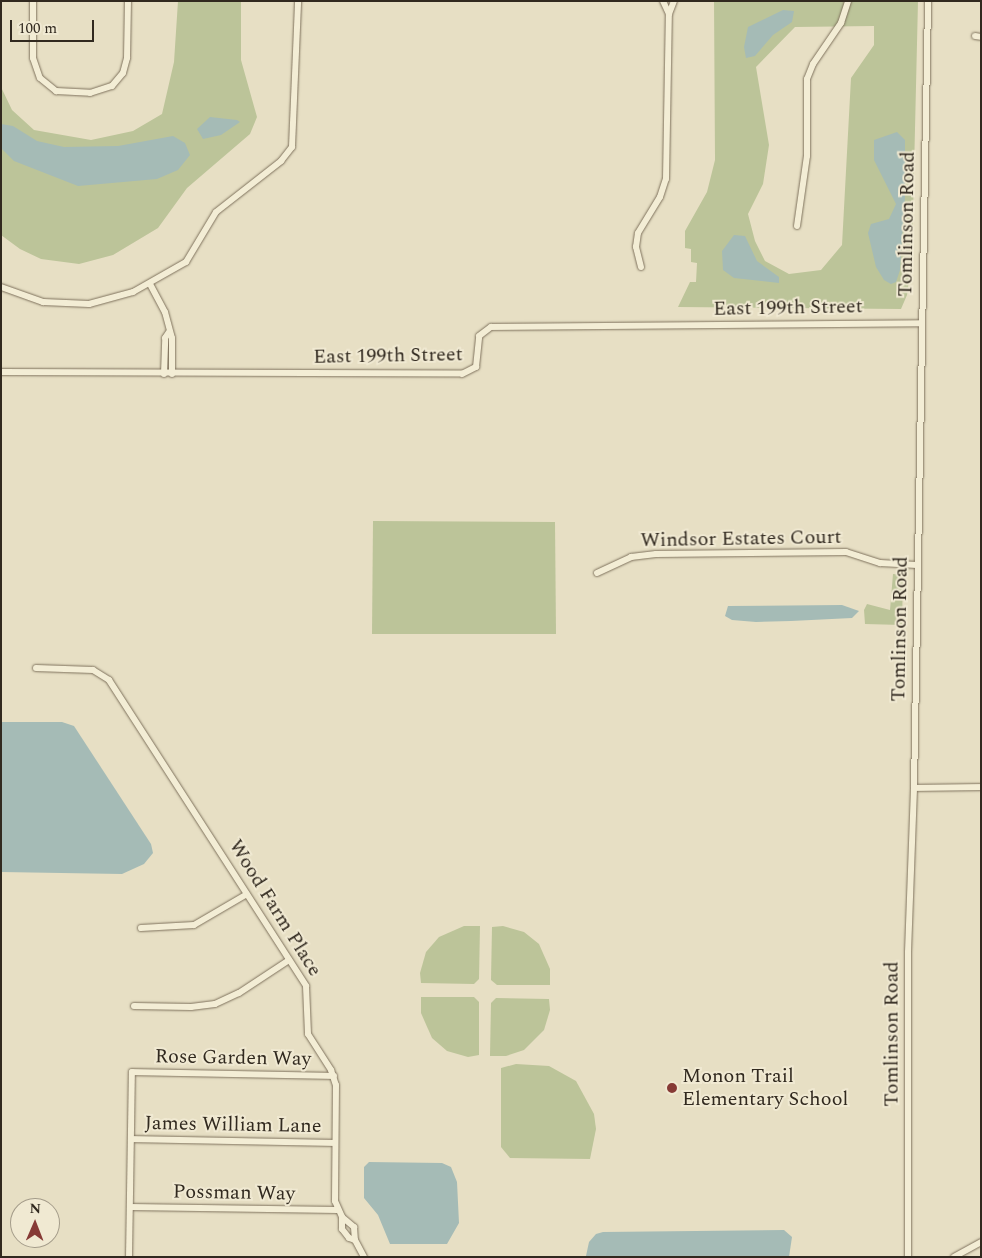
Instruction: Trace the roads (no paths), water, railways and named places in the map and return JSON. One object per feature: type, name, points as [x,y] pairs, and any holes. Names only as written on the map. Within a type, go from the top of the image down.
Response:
[{"type":"street","points":[[33,1],[33,58],[40,78],[56,90],[90,93],[112,86],[126,66],[128,1]]},
{"type":"street","points":[[1,287],[44,302],[78,305],[117,298],[150,284],[186,262],[216,212],[282,160],[292,147],[296,128],[298,1]]},
{"type":"street","points":[[663,1],[669,14]]},
{"type":"street","points":[[641,267],[636,247],[638,233],[666,179],[669,14],[674,1]]},
{"type":"street","points":[[797,226],[807,156],[807,79],[813,64],[841,24],[848,1]]},
{"type":"street","name":"Tomlinson Road","points":[[908,1257],[908,952],[914,788],[928,1]]},
{"type":"street","points":[[150,284],[166,312],[168,332],[172,338],[172,374]]},
{"type":"street","name":"East 199th Street","points":[[1,372],[164,374],[467,373],[478,364],[479,336],[491,326],[921,323]]},
{"type":"street","points":[[164,374],[165,338],[168,332]]},
{"type":"street","name":"Windsor Estates Court","points":[[597,573],[626,559],[656,554],[846,552],[880,563],[917,565]]},
{"type":"street","name":"Wood Farm Place","points":[[36,668],[86,669],[100,672],[112,685],[308,989],[310,1040],[334,1076]]},
{"type":"street","points":[[914,788],[981,787]]},
{"type":"street","points":[[141,928],[194,925],[247,894]]},
{"type":"street","points":[[134,1006],[190,1007],[215,1004],[239,994],[289,960]]},
{"type":"street","name":"Rose Garden Way","points":[[131,1139],[132,1072],[334,1076]]},
{"type":"street","points":[[334,1076],[334,1192],[338,1210],[342,1217],[344,1232],[355,1240]]},
{"type":"street","points":[[129,1257],[131,1139]]},
{"type":"street","name":"James William Lane","points":[[131,1139],[334,1143]]},
{"type":"street","name":"Possman Way","points":[[130,1208],[338,1210]]},
{"type":"street","points":[[342,1217],[353,1224],[355,1240],[364,1257]]},
{"type":"street","points":[[954,1257],[981,1242]]},
{"type":"water","points":[[783,10],[794,11],[792,22],[773,35],[755,56],[746,58],[744,47],[748,27]]},
{"type":"water","points":[[210,117],[240,122],[221,135],[203,139],[197,129]]},
{"type":"water","points":[[1,124],[13,126],[37,141],[64,147],[118,146],[173,136],[185,143],[190,155],[178,170],[157,179],[78,186],[14,161],[1,148]]},
{"type":"water","points":[[897,132],[905,140],[905,197],[900,270],[896,282],[891,284],[884,280],[876,267],[868,233],[871,224],[889,219],[896,204],[874,160],[874,140]]},
{"type":"water","points":[[734,235],[745,236],[757,261],[779,277],[779,283],[734,278],[723,270],[722,251]]},
{"type":"water","points":[[842,605],[859,611],[852,618],[791,621],[756,622],[732,620],[725,616],[728,606]]},
{"type":"water","points":[[1,722],[62,722],[74,726],[151,844],[153,853],[144,864],[122,874],[1,872]]},
{"type":"water","points":[[369,1162],[442,1163],[451,1167],[457,1182],[459,1223],[447,1244],[390,1244],[378,1215],[364,1198],[364,1167]]},
{"type":"water","points":[[784,1230],[792,1237],[789,1257],[586,1256],[589,1242],[596,1234],[603,1232]]},
{"type":"place","name":"Monon Trail Elementary School","points":[[672,1088]]}]
